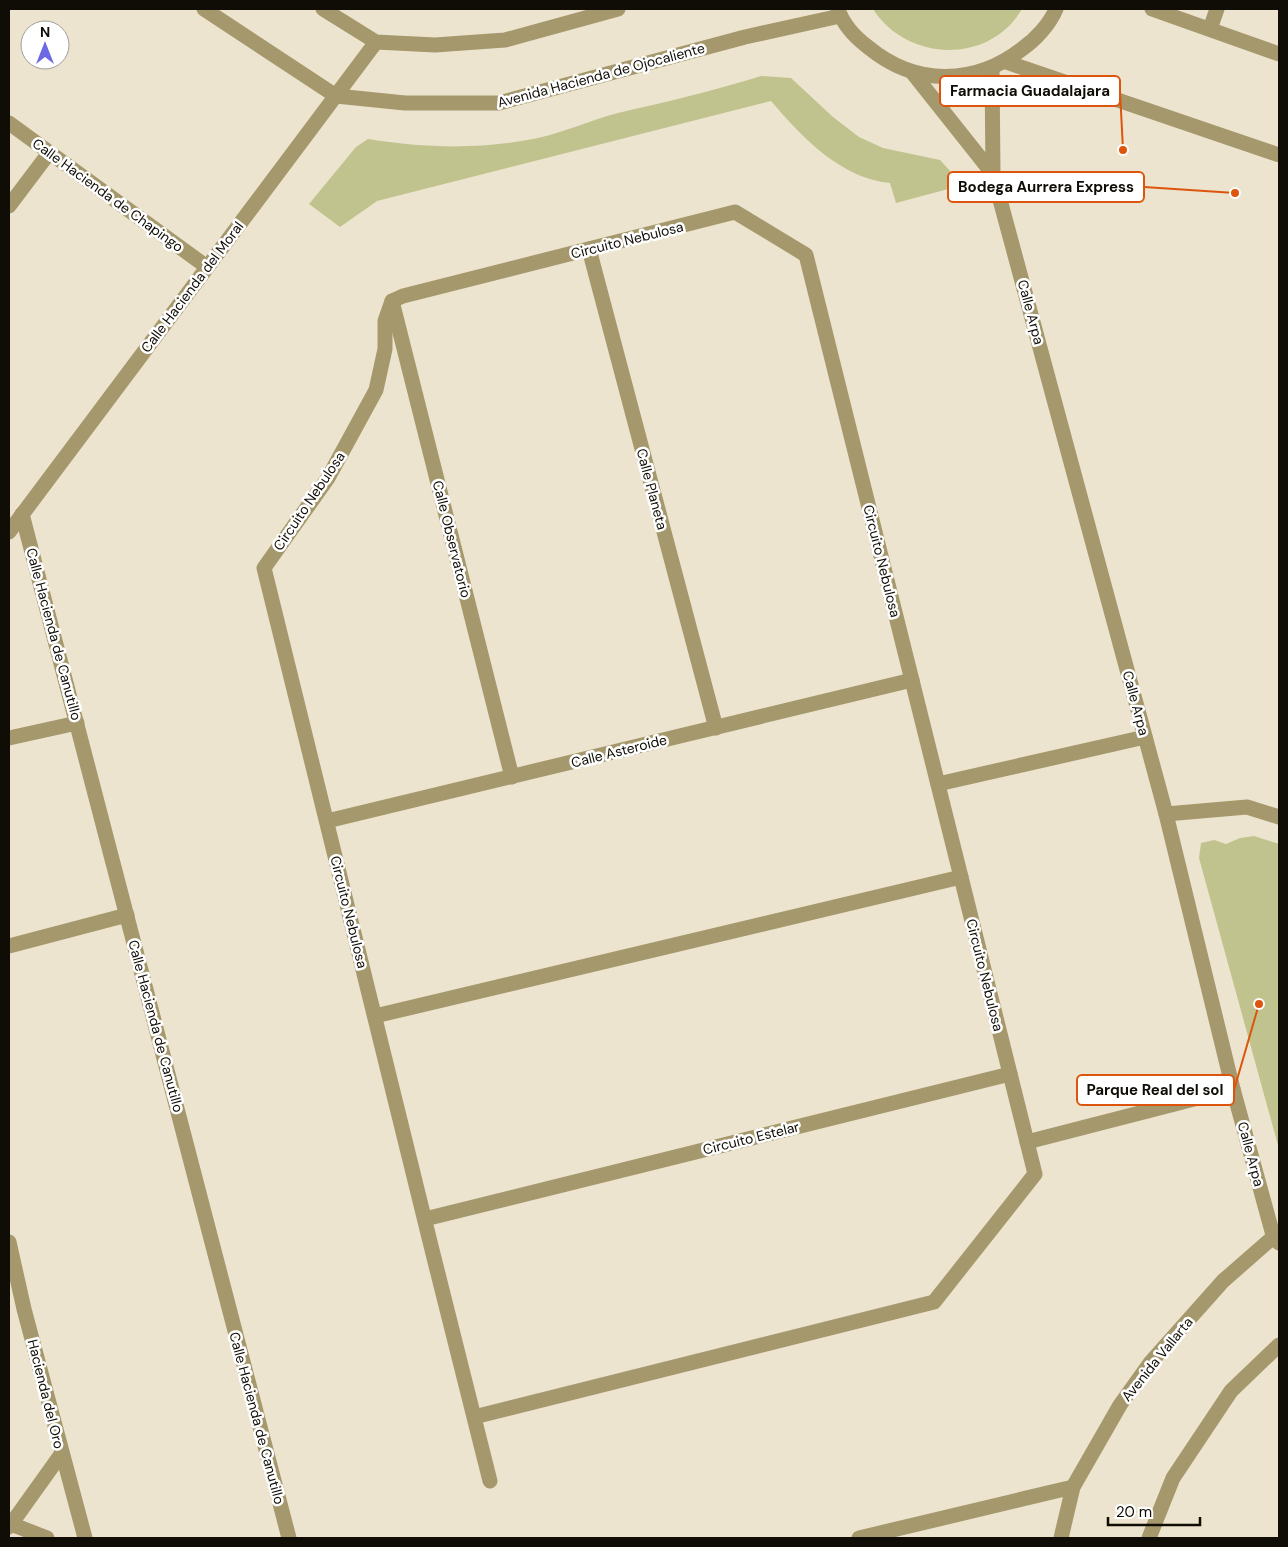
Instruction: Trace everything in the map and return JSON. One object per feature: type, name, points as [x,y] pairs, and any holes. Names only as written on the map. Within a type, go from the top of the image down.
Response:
[{"type":"street","name":"Avenida Hacienda de Ojocaliente","points":[[204,9],[336,96],[405,103],[499,103],[839,12]]},
{"type":"street","points":[[323,9],[376,42],[435,44],[505,40],[618,9]]},
{"type":"street","points":[[839,12],[859,40],[883,60],[912,72],[939,77],[966,76],[999,65],[1034,40],[1056,9]]},
{"type":"street","points":[[1152,9],[1279,54]]},
{"type":"street","points":[[1210,29],[1216,9]]},
{"type":"street","name":"Calle Hacienda del Moral","points":[[9,532],[376,42]]},
{"type":"street","points":[[999,65],[1279,155]]},
{"type":"street","name":"Calle Arpa","points":[[999,65],[993,174],[1166,814],[1233,1089],[1277,1236]]},
{"type":"street","name":"Calle Arpa","points":[[912,72],[993,174]]},
{"type":"street","name":"Calle Hacienda de Chapingo","points":[[9,123],[207,267]]},
{"type":"street","points":[[9,206],[50,153]]},
{"type":"street","name":"Circuito Nebulosa","points":[[375,1016],[264,568],[328,478],[376,390],[385,349],[385,321],[392,301],[403,296],[735,212],[806,255],[1010,1074]]},
{"type":"street","name":"Calle Planeta","points":[[588,250],[716,728]]},
{"type":"street","name":"Calle Observatorio","points":[[392,301],[512,777]]},
{"type":"street","name":"Calle Hacienda de Canutillo","points":[[22,514],[289,1538]]},
{"type":"street","name":"Calle Asteroide","points":[[327,821],[912,680]]},
{"type":"street","points":[[9,738],[77,723]]},
{"type":"street","points":[[938,784],[1145,737]]},
{"type":"street","points":[[1166,814],[1247,807],[1279,817]]},
{"type":"street","points":[[490,1481],[375,1016],[961,877]]},
{"type":"street","points":[[9,946],[127,915]]},
{"type":"street","points":[[474,1417],[934,1302],[1035,1174],[1010,1074]]},
{"type":"street","name":"Circuito Estelar","points":[[425,1219],[1010,1074]]},
{"type":"street","points":[[1027,1142],[1233,1089]]},
{"type":"street","name":"Avenida Vallarta","points":[[1061,1538],[1073,1487],[1120,1405],[1150,1363],[1223,1281],[1277,1236]]},
{"type":"street","name":"Hacienda del Oro","points":[[9,1242],[24,1309],[62,1453],[10,1526],[48,1538]]},
{"type":"street","points":[[9,1305],[24,1309]]},
{"type":"street","points":[[1149,1538],[1173,1478],[1231,1391],[1279,1345]]},
{"type":"street","points":[[62,1453],[85,1538]]},
{"type":"street","points":[[859,1538],[1073,1487]]},
{"type":"green space","points":[[873,9],[1022,9],[1008,27],[990,40],[969,48],[948,50],[926,47],[906,39],[888,27]]},
{"type":"green space","points":[[761,76],[791,78],[833,117],[859,137],[883,148],[940,160],[963,185],[896,203],[890,183],[872,180],[855,173],[823,154],[771,101],[377,201],[340,227],[309,204],[356,147],[368,139],[431,146],[474,146],[517,142],[538,138],[618,113]]},
{"type":"green space","points":[[1254,836],[1279,844],[1279,1149],[1199,858],[1201,843],[1214,840],[1226,844],[1240,838]]},
{"type":"place","name":"Farmacia Guadalajara","points":[[1123,150]]},
{"type":"place","name":"Bodega Aurrera Express","points":[[1235,193]]},
{"type":"place","name":"Parque Real del sol","points":[[1259,1004]]}]
